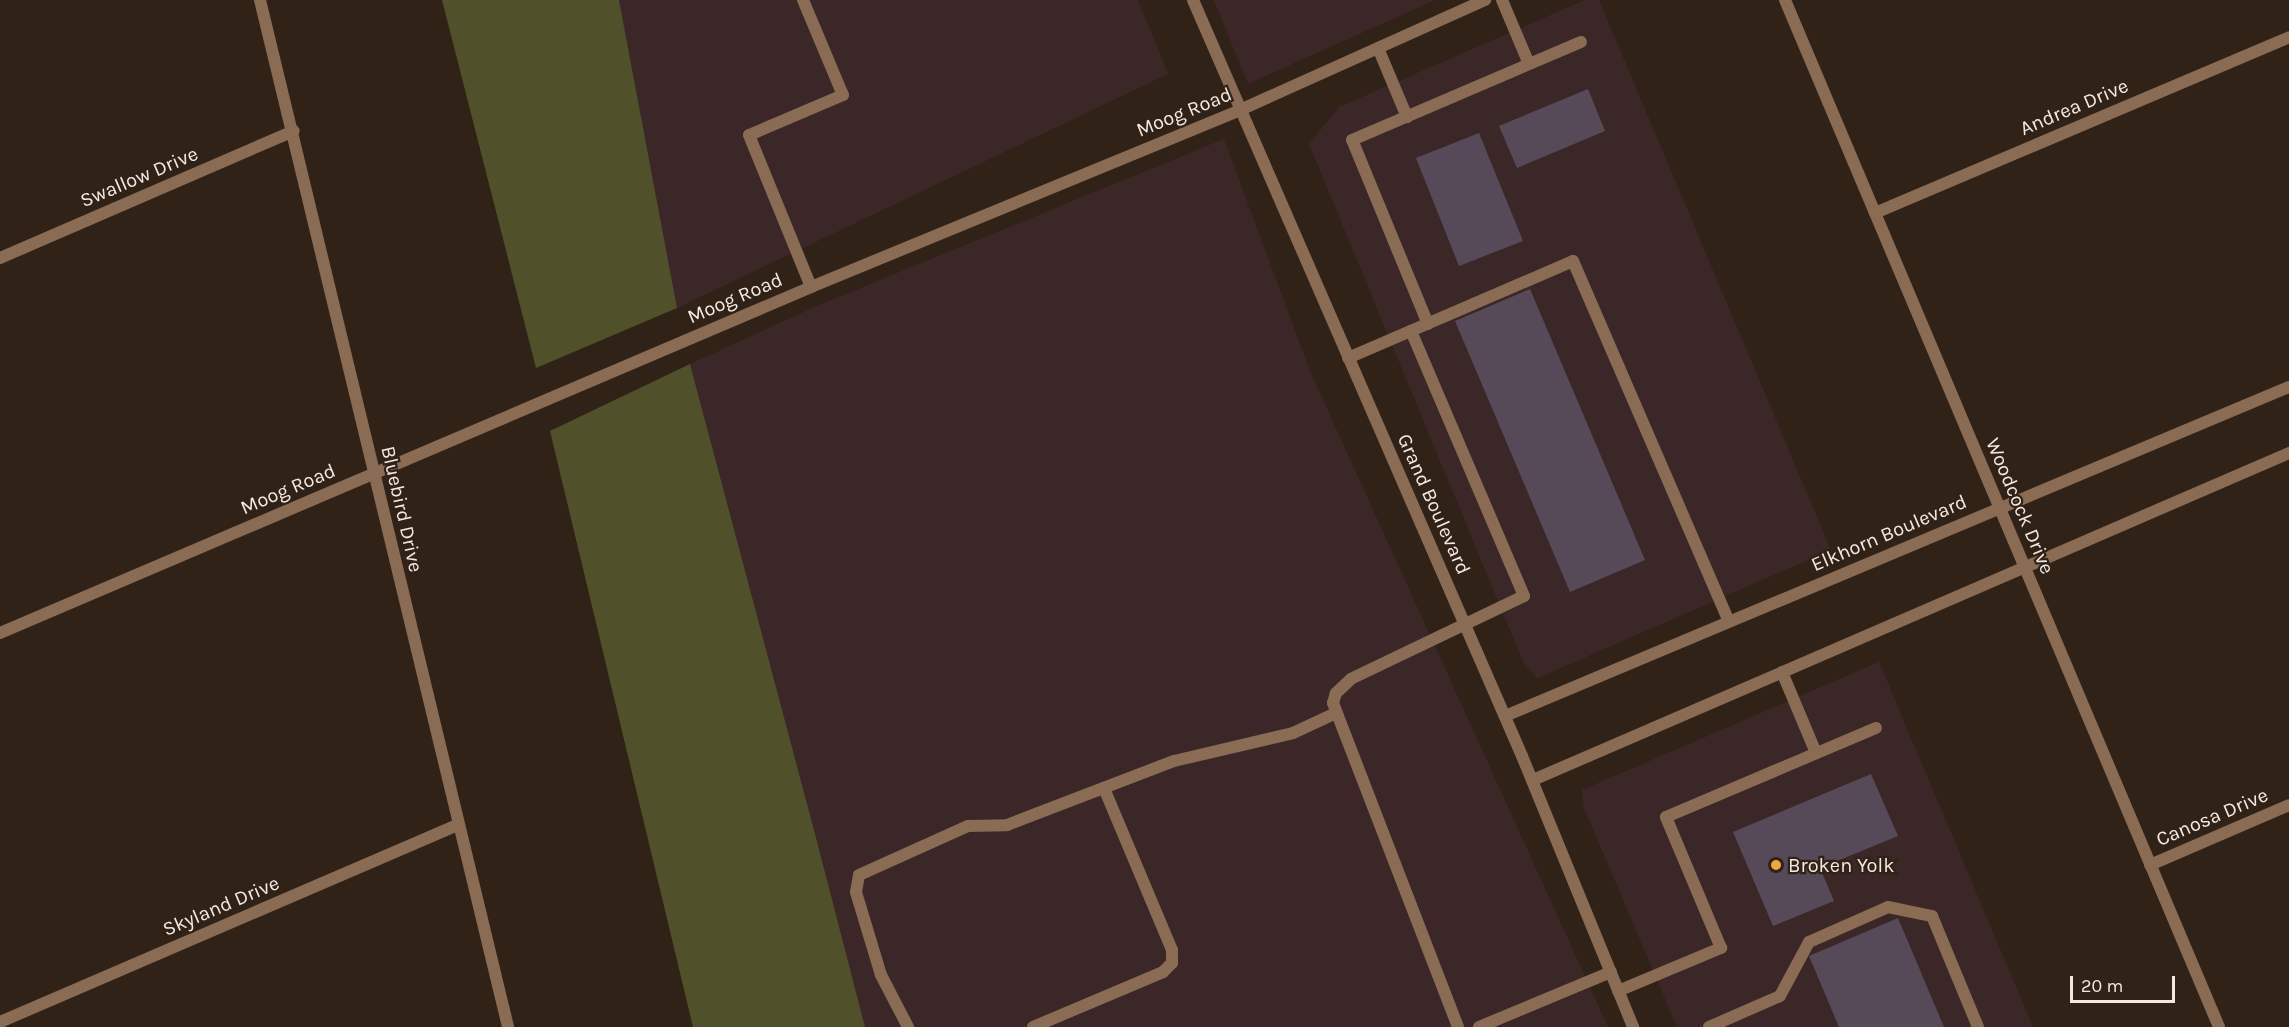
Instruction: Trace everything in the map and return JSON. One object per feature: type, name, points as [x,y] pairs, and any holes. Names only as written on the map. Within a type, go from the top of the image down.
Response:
[{"type":"street","name":"Bluebird Drive","points":[[260,0],[294,131],[374,474],[508,1027]]},
{"type":"street","points":[[803,0],[843,95],[749,135],[811,287]]},
{"type":"street","name":"Grand Boulevard","points":[[1193,0],[1533,780],[1633,1027]]},
{"type":"street","name":"Moog Road","points":[[0,633],[811,287],[1240,110],[1483,0]]},
{"type":"street","points":[[1502,0],[1529,64]]},
{"type":"street","name":"Woodcock Drive","points":[[1785,0],[2219,1027]]},
{"type":"street","name":"Andrea Drive","points":[[1875,213],[2289,37]]},
{"type":"street","points":[[1428,324],[1352,140],[1581,42]]},
{"type":"street","points":[[1378,48],[1407,117]]},
{"type":"street","name":"Swallow Drive","points":[[0,258],[294,131]]},
{"type":"street","points":[[1348,358],[1573,261],[1729,621]]},
{"type":"street","points":[[1411,331],[1524,596],[1464,622],[1342,686],[1333,703],[1334,714],[1458,1027]]},
{"type":"street","name":"Elkhorn Boulevard","points":[[1505,716],[2289,387]]},
{"type":"street","points":[[1533,780],[2289,453]]},
{"type":"street","points":[[1782,672],[1816,753]]},
{"type":"street","points":[[908,1027],[878,964],[856,892],[860,874],[968,826],[1007,825],[1174,761],[1293,733],[1334,714]]},
{"type":"street","points":[[1618,991],[1721,948],[1666,817],[1876,728]]},
{"type":"street","points":[[1032,1027],[1163,972],[1172,963],[1172,950],[1104,788]]},
{"type":"street","name":"Canosa Drive","points":[[2150,865],[2289,805]]},
{"type":"street","name":"Skyland Drive","points":[[0,1022],[458,825]]},
{"type":"street","points":[[1708,1027],[1780,996],[1809,942],[1888,907],[1932,916],[1978,1027]]},
{"type":"street","points":[[1479,1027],[1611,972]]},
{"type":"shaded area","points":[[619,0],[1138,0],[1168,74],[677,308]]},
{"type":"shaded area","points":[[1214,0],[1435,0],[1248,84]]},
{"type":"shaded area","points":[[1585,0],[1599,0],[1831,550],[1538,678],[1524,664],[1309,144],[1339,107]]},
{"type":"shaded area","points":[[1224,139],[1310,371],[1608,1027],[865,1027],[690,364],[819,305]]},
{"type":"shaded area","points":[[1879,662],[2033,1027],[1677,1027],[1584,808],[1582,790]]},
{"type":"green space","points":[[442,0],[619,0],[677,308],[536,368]]},
{"type":"green space","points":[[690,364],[865,1027],[693,1027],[550,431]]},
{"type":"building","points":[[1588,89],[1605,131],[1517,168],[1499,126]]},
{"type":"building","points":[[1479,133],[1523,241],[1459,266],[1416,158]]},
{"type":"building","points":[[1530,289],[1645,560],[1570,592],[1455,321]]},
{"type":"building","points":[[1871,774],[1898,836],[1820,868],[1834,901],[1773,926],[1733,832]]},
{"type":"building","points":[[1898,918],[1944,1027],[1839,1027],[1809,956]]},
{"type":"place","name":"Broken Yolk","points":[[1776,865]]}]
